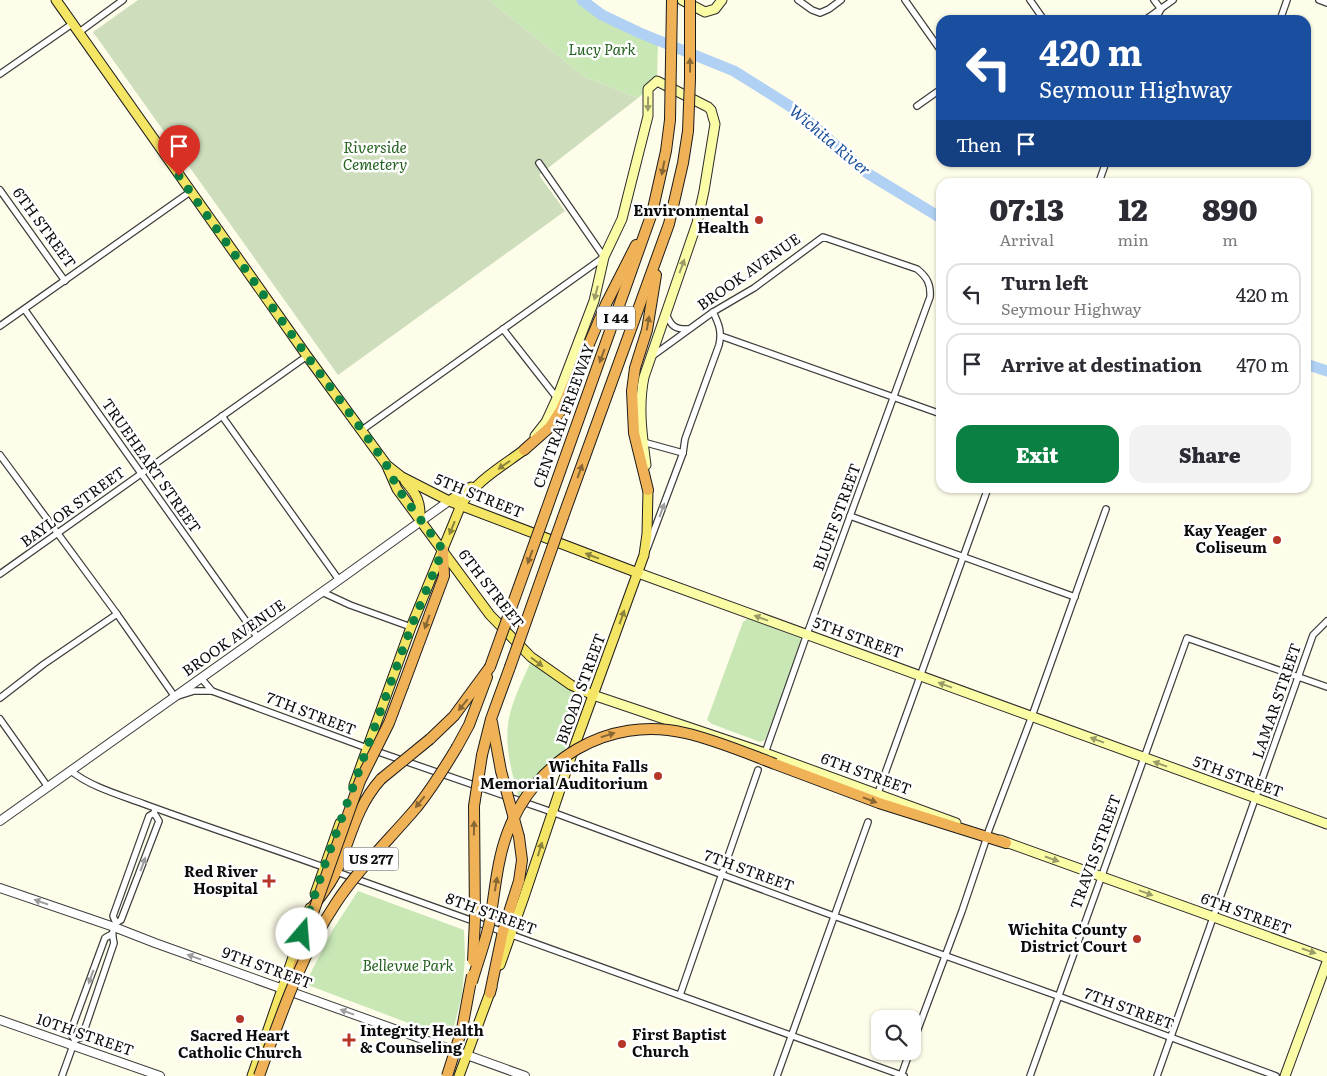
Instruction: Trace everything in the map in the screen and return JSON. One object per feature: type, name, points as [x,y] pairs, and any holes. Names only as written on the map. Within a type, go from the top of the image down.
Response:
[{"type":"highway","name":"CENTRAL FREEWAY","points":[[295,978],[308,949],[337,901],[426,795],[469,725],[652,213],[665,159],[670,120],[672,0]]},
{"type":"highway","name":"I 44","points":[[491,719],[659,252],[678,190],[688,132],[690,0]]},
{"type":"highway","points":[[524,450],[550,427],[561,410],[606,304],[652,213]]},
{"type":"highway","points":[[648,490],[634,433],[632,391],[635,368],[647,330],[659,252]]},
{"type":"highway","points":[[295,978],[314,910],[344,825],[360,782],[403,686],[444,576],[443,550]]},
{"type":"highway","points":[[309,912],[337,872],[360,808],[367,796],[380,780],[430,739],[454,716],[490,667]]},
{"type":"highway","points":[[472,982],[475,919],[474,806],[482,755],[491,719]]},
{"type":"highway","points":[[490,993],[507,933],[522,860],[520,837],[501,771],[491,719]]},
{"type":"highway","points":[[447,1076],[462,1029],[472,982],[490,922],[501,854],[508,830],[529,793],[539,780],[563,757],[608,735],[638,729],[661,729],[686,733],[879,803],[1006,843]]},
{"type":"highway","name":"US 277","points":[[259,1076],[295,978]]},
{"type":"main road","points":[[56,0],[190,192],[386,464]]},
{"type":"main road","points":[[682,0],[705,12],[715,9],[722,0]]},
{"type":"main road","name":"CENTRAL FREEWAY","points":[[524,450],[546,422],[594,301],[604,258],[622,219],[648,116],[648,88],[657,81],[708,107],[711,110],[715,124],[697,223],[649,358],[641,392],[640,412],[648,490]]},
{"type":"main road","points":[[252,1076],[324,867],[411,627],[461,505],[468,494],[483,479],[524,450]]},
{"type":"main road","name":"5TH STREET","points":[[386,464],[402,477],[448,501],[638,573],[1327,824]]},
{"type":"main road","name":"6TH STREET","points":[[386,464],[398,489],[420,521],[490,615],[519,646],[552,673],[571,685],[593,695],[878,793],[987,836]]},
{"type":"main road","points":[[402,477],[416,494],[421,506],[420,521]]},
{"type":"main road","name":"BROOK AVENUE","points":[[448,501],[483,479]]},
{"type":"main road","points":[[644,555],[647,534],[648,490]]},
{"type":"main road","name":"BROAD STREET","points":[[507,933],[524,897],[593,695],[644,555]]},
{"type":"main road","name":"6TH STREET","points":[[1006,843],[1327,958]]},
{"type":"main road","points":[[1285,1076],[1327,962]]},
{"type":"main road","points":[[459,1076],[490,993]]},
{"type":"street","points":[[78,33],[123,0]]},
{"type":"street","points":[[798,0],[820,13],[841,0]]},
{"type":"street","points":[[904,0],[936,44]]},
{"type":"street","points":[[1030,0],[1040,15]]},
{"type":"street","points":[[1154,0],[1161,9]]},
{"type":"street","points":[[1152,15],[1173,0]]},
{"type":"street","points":[[1282,15],[1287,0]]},
{"type":"street","points":[[1319,0],[1327,3]]},
{"type":"street","points":[[1158,15],[1161,9]]},
{"type":"street","points":[[0,74],[72,24]]},
{"type":"street","points":[[917,106],[936,93]]},
{"type":"street","points":[[362,430],[604,258],[539,163]]},
{"type":"street","name":"6TH STREET","points":[[0,190],[65,281]]},
{"type":"street","points":[[0,326],[190,192]]},
{"type":"street","name":"BLUFF STREET","points":[[765,753],[930,297],[931,289],[925,275],[917,269],[823,237]]},
{"type":"street","name":"BROOK AVENUE","points":[[649,358],[713,312],[754,288],[823,237]]},
{"type":"street","name":"TRUEHEART STREET","points":[[25,310],[258,638]]},
{"type":"street","name":"BROOK AVENUE","points":[[666,312],[672,325],[680,330],[690,329]]},
{"type":"street","points":[[713,312],[720,328],[721,336],[936,412]]},
{"type":"street","points":[[503,329],[557,398]]},
{"type":"street","name":"BROAD STREET","points":[[644,555],[653,536],[683,453],[721,336]]},
{"type":"street","name":"BAYLOR STREET","points":[[0,574],[307,356]]},
{"type":"street","points":[[222,416],[339,580]]},
{"type":"street","points":[[643,442],[683,453]]},
{"type":"street","points":[[0,455],[117,614],[175,697]]},
{"type":"street","points":[[878,793],[986,493]]},
{"type":"street","name":"BROOK AVENUE","points":[[0,820],[448,501]]},
{"type":"street","points":[[921,1021],[1106,509]]},
{"type":"street","points":[[850,516],[1075,597]]},
{"type":"street","points":[[322,592],[350,605],[411,627]]},
{"type":"street","points":[[0,698],[44,664],[117,614]]},
{"type":"street","name":"LAMAR STREET","points":[[1158,1076],[1313,635],[1327,621]]},
{"type":"street","name":"TRAVIS STREET","points":[[1030,1076],[1100,876],[1187,638],[1299,677]]},
{"type":"street","points":[[1299,677],[1327,687]]},
{"type":"street","name":"7TH STREET","points":[[201,678],[212,691]]},
{"type":"street","name":"7TH STREET","points":[[175,697],[194,691],[212,691],[367,748],[552,812],[1276,1076]]},
{"type":"street","points":[[0,719],[48,787]]},
{"type":"street","points":[[680,995],[758,770]]},
{"type":"street","name":"8TH STREET","points":[[71,771],[79,778],[155,811],[324,867],[902,1076]]},
{"type":"street","points":[[62,1076],[74,1043],[82,1037],[114,943],[114,928],[113,916],[148,816],[155,811],[159,821],[122,920],[114,928],[105,938],[70,1033],[74,1043]]},
{"type":"street","points":[[777,1076],[868,822]]},
{"type":"street","points":[[126,877],[137,880]]},
{"type":"street","name":"9TH STREET","points":[[0,888],[524,1076]]},
{"type":"street","name":"10TH STREET","points":[[0,1020],[74,1043],[160,1076]]},
{"type":"street","points":[[902,1076],[907,1060]]},
{"type":"green space","name":"Riverside Cemetery","points":[[138,0],[489,0],[583,76],[638,98],[539,175],[565,211],[338,375],[93,32]]},
{"type":"green space","name":"Lucy Park","points":[[489,0],[582,0],[602,15],[658,40],[657,81],[638,98],[583,76]]},
{"type":"green space","points":[[748,618],[800,638],[802,641],[765,740],[760,742],[712,724],[707,720],[743,622]]},
{"type":"green space","points":[[530,663],[582,697],[563,755],[521,798],[518,795],[511,767],[507,737],[513,704]]},
{"type":"green space","name":"Bellevue Park","points":[[358,891],[464,930],[465,957],[462,995],[451,1039],[305,984],[332,931]]},
{"type":"waterway","name":"Wichita River","points":[[582,0],[602,15],[640,33],[734,71],[796,110],[867,173],[936,215]]},
{"type":"waterway","name":"Wichita River","points":[[1311,366],[1327,371]]},
{"type":"place","name":"Environmental Health","points":[[759,220]]},
{"type":"place","name":"Kay Yeager Coliseum","points":[[1277,540]]},
{"type":"place","name":"Wichita Falls Memorial Auditorium","points":[[658,776]]},
{"type":"place","name":"Red River Hospital","points":[[269,881]]},
{"type":"place","name":"Wichita County District Court","points":[[1137,939]]},
{"type":"place","name":"Sacred Heart Catholic Church","points":[[240,1019]]},
{"type":"place","name":"Integrity Health & Counseling","points":[[349,1040]]},
{"type":"place","name":"First Baptist Church","points":[[622,1044]]},
{"type":"route","points":[[179,176],[386,464],[398,489],[443,550],[411,627],[324,867],[302,934]]}]
